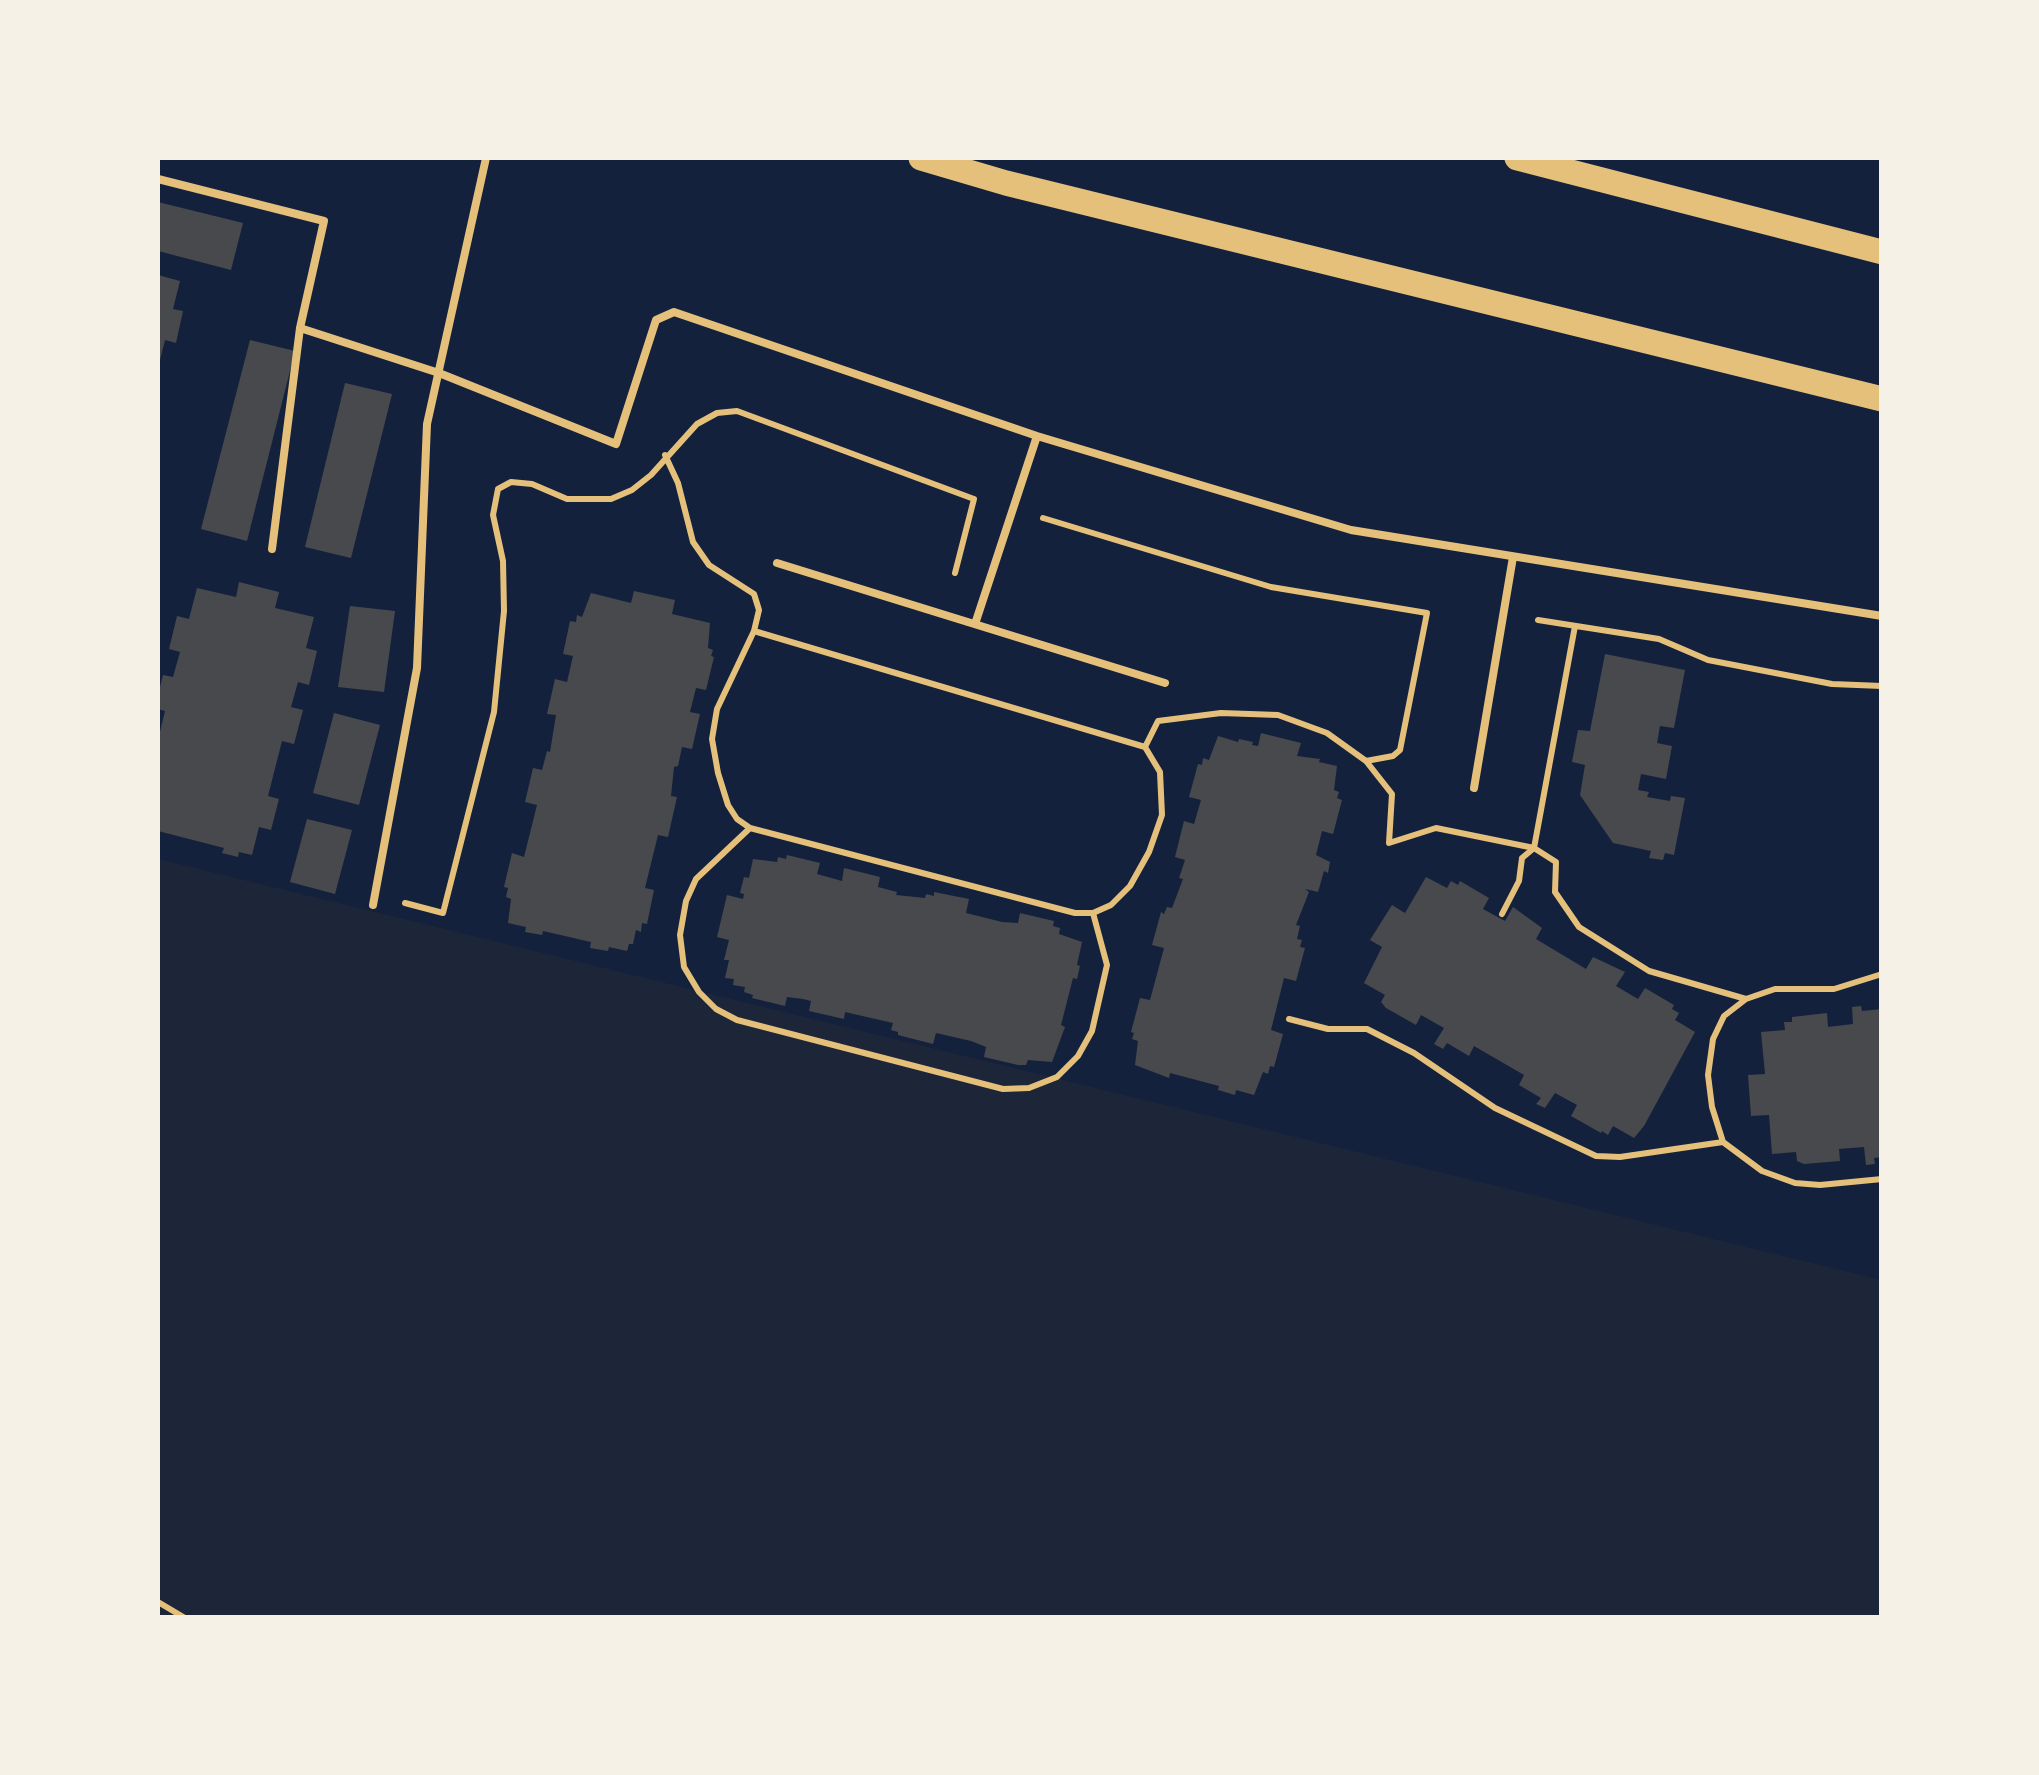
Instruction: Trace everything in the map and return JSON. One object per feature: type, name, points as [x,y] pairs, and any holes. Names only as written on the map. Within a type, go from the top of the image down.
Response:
[{"type":"main road","points":[[921,158],[1006,183],[1882,399]]},
{"type":"main road","points":[[1517,158],[1882,252]]},
{"type":"lane","points":[[373,905],[417,668],[427,424],[486,158]]},
{"type":"lane","points":[[158,179],[324,221],[300,328],[272,549]]},
{"type":"lane","points":[[300,328],[439,372],[616,444],[656,320],[674,312],[1037,436],[1351,530],[1882,616]]},
{"type":"lane","points":[[975,624],[1037,436]]},
{"type":"lane","points":[[1474,788],[1513,557]]},
{"type":"lane","points":[[776,563],[1165,683]]},
{"type":"path","points":[[402,902],[443,912],[494,712],[504,612],[503,561],[493,514],[498,489],[511,482],[532,484],[568,499],[611,499],[632,490],[650,475],[697,424],[718,412],[736,411],[974,499],[955,573]]},
{"type":"path","points":[[666,456],[678,483],[693,542],[708,564],[754,594],[759,610],[754,631],[717,710],[712,739],[718,774],[737,819],[750,828],[1076,913],[1093,913],[1111,904],[1130,886],[1150,852],[1162,815],[1160,772],[1145,747],[754,631]]},
{"type":"path","points":[[1038,536],[1044,517],[1270,587],[1428,613],[1400,750],[1393,756],[1366,761]]},
{"type":"path","points":[[1538,620],[1659,639],[1708,660],[1832,684],[1882,686]]},
{"type":"path","points":[[1502,914],[1519,882],[1522,858],[1534,848],[1576,626]]},
{"type":"path","points":[[1145,747],[1158,721],[1221,713],[1278,715],[1327,733],[1366,761],[1392,794],[1389,842],[1436,828],[1534,848],[1556,862],[1555,892],[1579,927],[1649,972],[1746,999]]},
{"type":"path","points":[[750,828],[696,880],[686,901],[680,935],[684,967],[699,992],[716,1009],[737,1020],[1003,1089],[1029,1088],[1057,1077],[1078,1056],[1092,1031],[1106,966],[1093,913]]},
{"type":"path","points":[[1882,974],[1834,990],[1775,990],[1746,999],[1724,1016],[1713,1039],[1708,1075],[1712,1107],[1723,1142],[1762,1171],[1795,1183],[1820,1185],[1882,1180]]},
{"type":"path","points":[[1289,1020],[1328,1029],[1367,1029],[1414,1053],[1495,1108],[1596,1156],[1620,1157],[1723,1142]]},
{"type":"path","points":[[158,1602],[185,1618]]},
{"type":"shaded area","points":[[158,859],[1881,1280],[1881,1617],[158,1617]]},
{"type":"building","points":[[158,202],[243,223],[231,270],[158,251]]},
{"type":"building","points":[[158,275],[180,281],[173,309],[183,311],[176,343],[165,340],[159,364]]},
{"type":"building","points":[[250,340],[295,351],[247,541],[201,529]]},
{"type":"building","points":[[345,383],[392,394],[351,558],[305,547]]},
{"type":"building","points":[[239,582],[279,592],[275,608],[314,617],[306,648],[317,651],[309,685],[298,682],[291,707],[303,710],[294,744],[282,741],[268,796],[279,799],[271,830],[259,827],[252,855],[239,852],[238,857],[222,853],[224,848],[158,831],[158,740],[165,711],[158,709],[158,695],[163,675],[173,677],[180,652],[169,649],[177,616],[189,619],[197,588],[236,597]]},
{"type":"building","points":[[634,591],[675,600],[672,614],[710,623],[708,648],[713,650],[714,657],[706,690],[696,688],[690,712],[700,714],[692,749],[682,747],[678,766],[674,767],[671,796],[677,797],[668,837],[658,835],[645,888],[654,890],[647,924],[642,923],[641,932],[636,930],[627,951],[609,947],[608,951],[590,948],[591,942],[543,931],[542,935],[525,932],[526,927],[508,923],[511,899],[506,897],[508,888],[504,887],[512,853],[524,857],[537,805],[525,802],[533,768],[542,770],[547,751],[550,752],[556,715],[547,714],[555,679],[567,682],[573,656],[563,654],[570,621],[576,622],[577,615],[582,617],[591,593],[631,603]]},
{"type":"building","points":[[350,606],[395,611],[384,692],[338,687]]},
{"type":"building","points":[[1605,654],[1685,670],[1674,728],[1660,726],[1657,743],[1672,746],[1666,779],[1641,774],[1638,790],[1649,792],[1647,797],[1670,801],[1671,796],[1685,798],[1674,855],[1665,853],[1663,860],[1649,858],[1651,851],[1613,843],[1580,795],[1585,765],[1572,762],[1578,730],[1590,731]]},
{"type":"building","points":[[334,713],[380,725],[359,805],[313,793]]},
{"type":"building","points":[[1261,733],[1301,743],[1297,756],[1337,766],[1334,790],[1342,800],[1333,834],[1322,831],[1316,855],[1330,862],[1328,873],[1324,871],[1318,892],[1305,889],[1309,892],[1296,925],[1300,926],[1300,947],[1305,948],[1296,981],[1284,978],[1271,1030],[1283,1034],[1274,1067],[1270,1066],[1268,1074],[1263,1072],[1254,1095],[1236,1090],[1235,1095],[1218,1090],[1219,1086],[1170,1073],[1169,1078],[1135,1065],[1138,1041],[1132,1039],[1131,1032],[1140,998],[1150,1000],[1164,948],[1152,945],[1161,912],[1172,908],[1183,879],[1179,878],[1185,860],[1175,857],[1184,821],[1194,824],[1201,800],[1189,797],[1198,764],[1202,765],[1203,758],[1209,760],[1218,736],[1258,746]]},
{"type":"building","points":[[307,819],[352,830],[335,894],[290,882]]},
{"type":"building","points":[[787,855],[820,863],[817,874],[842,881],[844,868],[880,877],[878,887],[897,892],[896,895],[925,898],[926,894],[934,896],[934,892],[969,899],[966,913],[1002,922],[1018,923],[1020,913],[1054,921],[1053,926],[1060,928],[1059,934],[1082,942],[1077,979],[1073,978],[1061,1025],[1065,1027],[1052,1062],[1028,1060],[1026,1065],[1018,1065],[984,1057],[986,1047],[971,1041],[936,1033],[933,1044],[898,1035],[891,1030],[893,1023],[845,1012],[844,1019],[809,1011],[811,1001],[803,999],[787,997],[785,1006],[752,998],[744,992],[745,987],[733,985],[734,979],[725,978],[729,940],[717,937],[727,895],[743,899],[744,894],[740,893],[744,877],[749,878],[753,859],[777,862],[778,857],[786,859]]},
{"type":"building","points":[[1426,877],[1447,888],[1451,881],[1458,885],[1460,881],[1489,898],[1483,909],[1505,921],[1513,907],[1542,928],[1536,939],[1586,969],[1593,957],[1625,972],[1616,986],[1638,999],[1645,988],[1674,1005],[1672,1009],[1679,1013],[1675,1020],[1695,1032],[1634,1138],[1613,1126],[1608,1135],[1601,1133],[1571,1116],[1577,1105],[1555,1093],[1545,1108],[1536,1104],[1541,1098],[1519,1085],[1524,1075],[1474,1046],[1469,1056],[1447,1043],[1443,1049],[1434,1044],[1444,1028],[1421,1015],[1416,1025],[1386,1008],[1381,1002],[1385,995],[1364,983],[1382,947],[1370,940],[1392,905],[1405,913]]},
{"type":"building","points":[[1861,1006],[1862,1011],[1882,1009],[1882,1157],[1874,1158],[1875,1164],[1866,1165],[1864,1147],[1839,1149],[1840,1161],[1804,1164],[1797,1161],[1796,1152],[1772,1154],[1769,1115],[1751,1116],[1748,1075],[1765,1074],[1761,1032],[1785,1030],[1784,1022],[1792,1022],[1792,1017],[1827,1013],[1828,1027],[1853,1024],[1852,1007]]}]
